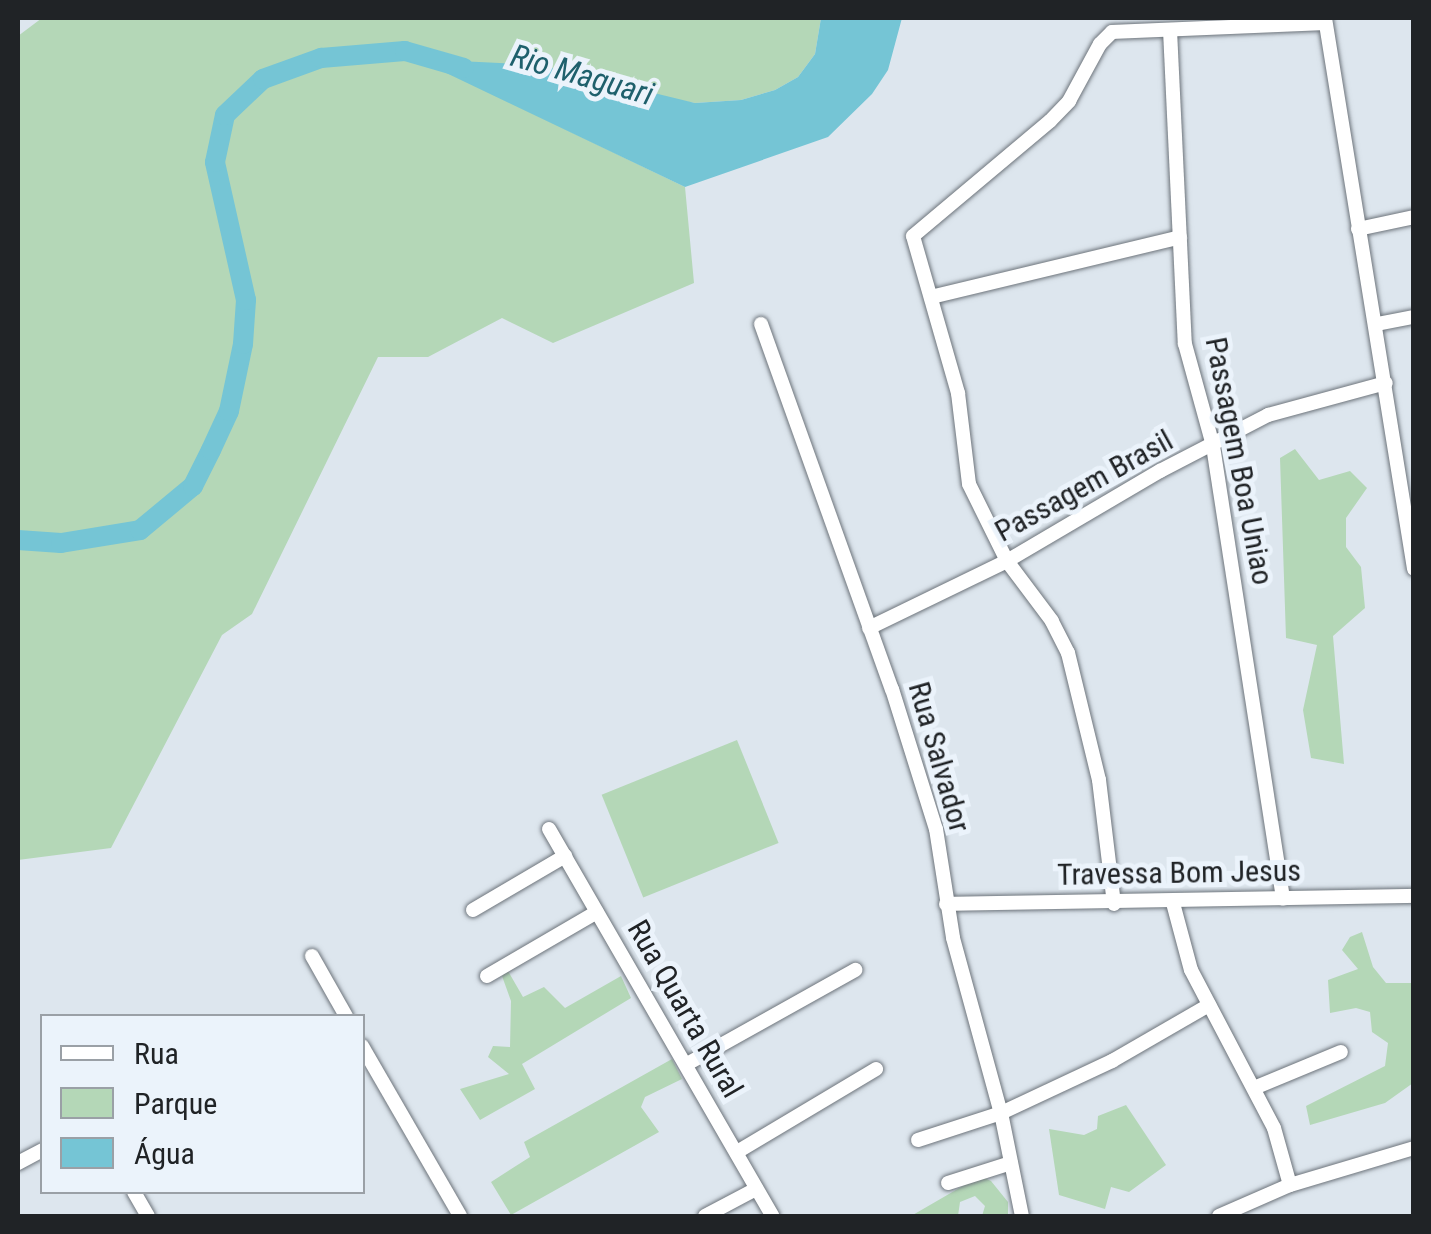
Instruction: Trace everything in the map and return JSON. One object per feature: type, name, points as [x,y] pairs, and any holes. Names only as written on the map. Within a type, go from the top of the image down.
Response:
[{"type":"street","points":[[1114,904],[1099,780],[1068,653],[1052,620],[1006,561],[969,484],[952,370],[913,236],[1050,121],[1069,101],[1104,37],[1126,29],[1325,20],[1409,511],[1414,569]]},
{"type":"street","name":"Passagem Boa Uniao","points":[[1170,30],[1184,344],[1212,446],[1282,899]]},
{"type":"street","points":[[1358,229],[1414,217]]},
{"type":"street","points":[[931,297],[1180,237]]},
{"type":"street","points":[[1378,324],[1414,317]]},
{"type":"street","name":"Rua Salvador","points":[[761,324],[936,829],[946,904],[1001,1113],[1022,1216]]},
{"type":"street","name":"Passagem Brasil","points":[[869,628],[1006,561],[1160,471],[1268,415],[1386,383]]},
{"type":"street","name":"Rua Quarta Rural","points":[[549,829],[772,1216]]},
{"type":"street","points":[[473,910],[564,856]]},
{"type":"street","name":"Travessa Bom Jesus","points":[[946,904],[1414,896]]},
{"type":"street","points":[[1173,903],[1191,970],[1274,1128],[1290,1185]]},
{"type":"street","points":[[487,976],[597,912]]},
{"type":"street","points":[[312,956],[343,1006]]},
{"type":"street","points":[[686,1064],[855,970]]},
{"type":"street","points":[[918,1140],[1001,1113],[1112,1061],[1209,1004]]},
{"type":"street","points":[[365,1050],[460,1216]]},
{"type":"street","points":[[1254,1088],[1341,1052]]},
{"type":"street","points":[[736,1152],[876,1069]]},
{"type":"street","points":[[1219,1216],[1290,1185],[1414,1148]]},
{"type":"street","points":[[18,1163],[40,1151]]},
{"type":"street","points":[[948,1183],[1011,1162]]},
{"type":"street","points":[[704,1216],[756,1190]]},
{"type":"street","points":[[135,1194],[148,1216]]},
{"type":"green space","points":[[42,18],[821,18],[815,54],[798,77],[775,90],[741,100],[695,103],[420,59],[685,187],[694,283],[553,343],[502,318],[428,357],[378,357],[252,614],[222,635],[111,848],[18,860],[18,36]]},
{"type":"green space","points":[[1295,449],[1319,480],[1350,471],[1367,488],[1346,518],[1346,547],[1361,567],[1365,608],[1333,636],[1344,764],[1311,758],[1303,710],[1317,645],[1286,638],[1280,458]]},
{"type":"green space","points":[[737,740],[779,843],[643,898],[602,795]]},
{"type":"green space","points":[[1362,932],[1373,967],[1386,983],[1413,983],[1413,1083],[1385,1103],[1310,1125],[1306,1106],[1385,1066],[1388,1043],[1372,1032],[1370,1012],[1356,1008],[1330,1013],[1328,980],[1358,969],[1342,950],[1350,937]]},
{"type":"green space","points":[[508,971],[523,997],[544,987],[565,1008],[621,976],[631,998],[522,1064],[535,1089],[480,1120],[460,1089],[509,1074],[488,1057],[493,1046],[510,1047],[511,1001],[502,976]]},
{"type":"green space","points":[[672,1059],[682,1079],[645,1097],[641,1107],[659,1132],[511,1215],[491,1182],[530,1157],[524,1142]]},
{"type":"green space","points":[[1126,1105],[1166,1165],[1129,1192],[1111,1187],[1105,1209],[1059,1195],[1049,1129],[1084,1135],[1097,1129],[1098,1116]]},
{"type":"green space","points":[[980,1176],[991,1181],[1008,1202],[1008,1216],[982,1216],[985,1206],[975,1196],[960,1202],[958,1216],[911,1216]]},
{"type":"water","points":[[821,18],[902,18],[888,70],[872,94],[828,137],[685,187],[417,59],[539,65],[695,103],[741,100],[775,90],[798,77],[815,54]]},
{"type":"waterway","name":"Rio Maguari","points":[[18,540],[61,543],[140,530],[193,486],[211,450],[229,411],[243,344],[246,300],[215,162],[225,115],[263,79],[321,58],[405,51],[464,68]]}]
